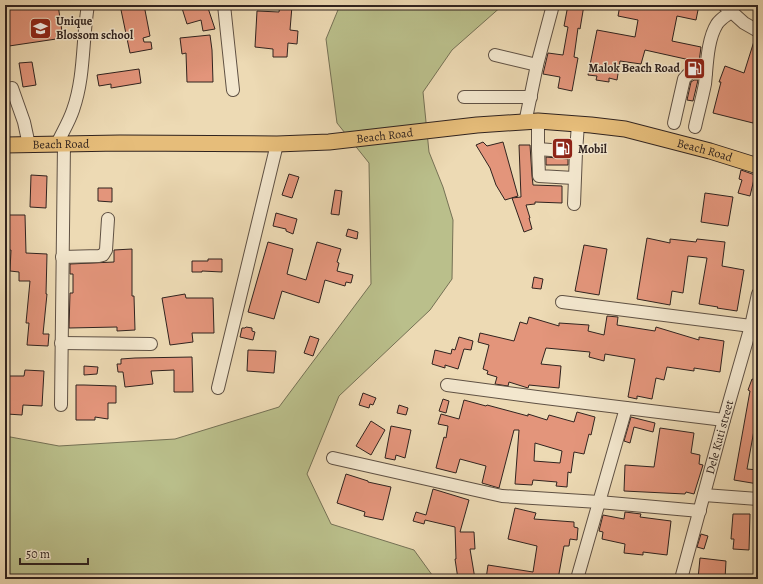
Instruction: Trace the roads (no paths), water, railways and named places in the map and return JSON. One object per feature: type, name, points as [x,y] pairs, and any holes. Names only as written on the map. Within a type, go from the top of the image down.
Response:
[{"type":"main road","name":"Beach Road","points":[[5,145],[120,143],[277,144],[329,142],[477,125],[532,122],[578,124],[625,129],[710,151],[758,166]]},
{"type":"street","points":[[60,405],[62,257],[60,144],[73,111],[78,92],[84,53],[84,33],[88,5]]},
{"type":"street","points":[[224,5],[233,90]]},
{"type":"street","points":[[553,5],[537,65],[531,97],[532,122],[538,148],[539,176],[574,178]]},
{"type":"street","points":[[695,127],[714,30],[720,20],[728,8],[744,23],[758,31]]},
{"type":"street","points":[[495,55],[537,65]]},
{"type":"street","points":[[674,123],[684,79],[687,74],[691,72],[706,73]]},
{"type":"street","points":[[12,88],[24,122],[30,145]]},
{"type":"street","points":[[464,97],[531,97]]},
{"type":"street","points":[[574,204],[574,178],[578,124]]},
{"type":"street","points":[[218,388],[277,144]]},
{"type":"street","points":[[538,148],[576,152]]},
{"type":"street","points":[[62,257],[102,255],[106,250],[108,219]]},
{"type":"street","name":"Dele Kuti street","points":[[680,579],[751,326],[758,294]]},
{"type":"street","points":[[562,302],[751,326]]},
{"type":"street","points":[[61,343],[151,344]]},
{"type":"street","points":[[447,385],[724,420]]},
{"type":"street","points":[[577,579],[626,408]]},
{"type":"street","points":[[333,458],[502,496],[599,502],[700,511]]},
{"type":"street","points":[[704,495],[758,499]]},
{"type":"place","name":"Unique Blossom school","points":[[41,28]]},
{"type":"place","name":"Malok Beach Road","points":[[695,68]]},
{"type":"place","name":"Mobil","points":[[562,149]]}]
